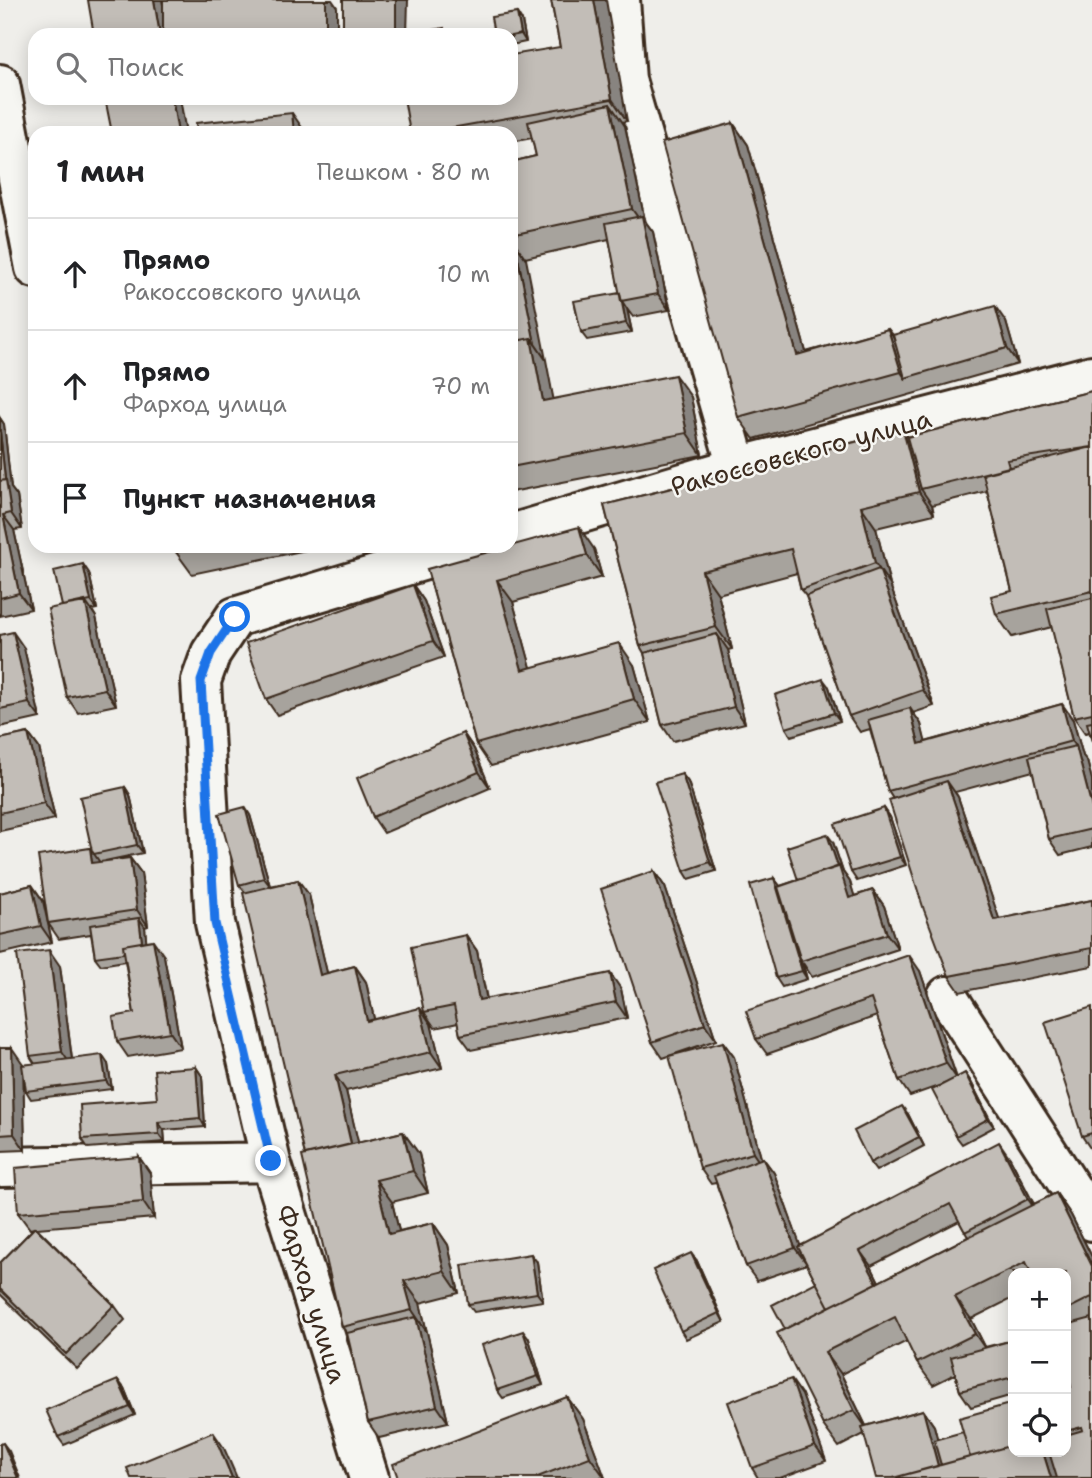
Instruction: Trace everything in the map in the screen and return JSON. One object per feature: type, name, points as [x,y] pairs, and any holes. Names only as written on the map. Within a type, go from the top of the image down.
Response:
[{"type":"street","points":[[620,0],[626,80],[737,467]]},
{"type":"street","points":[[0,84],[28,231]]},
{"type":"street","name":"Ракоссовского улица","points":[[518,532],[737,467],[1092,374]]},
{"type":"street","name":"Фарход улица","points":[[369,1478],[271,1161],[215,923],[201,681],[211,653],[235,617],[449,553]]},
{"type":"street","points":[[947,996],[1092,1221]]},
{"type":"street","points":[[0,1167],[271,1161]]},
{"type":"building","points":[[88,0],[154,0],[159,28],[93,28]]},
{"type":"building","points":[[163,0],[326,0],[326,28],[163,28]]},
{"type":"building","points":[[343,0],[396,0],[396,28],[343,28]]},
{"type":"building","points":[[551,0],[594,0],[612,99],[462,126],[409,126],[405,105],[518,105],[518,54],[560,47]]},
{"type":"building","points":[[517,13],[521,34],[518,35],[518,28],[493,28],[491,17]]},
{"type":"building","points":[[610,104],[632,209],[518,233],[518,160],[536,156],[528,122]]},
{"type":"building","points":[[106,105],[173,105],[177,126],[111,126]]},
{"type":"building","points":[[292,113],[293,126],[196,126],[196,123]]},
{"type":"building","points":[[733,123],[797,355],[888,329],[901,372],[738,417],[662,143]]},
{"type":"building","points":[[642,216],[658,294],[621,301],[606,223]]},
{"type":"building","points":[[518,258],[535,344],[531,338],[518,341]]},
{"type":"building","points":[[620,293],[626,323],[581,332],[574,301]]},
{"type":"building","points":[[995,306],[1007,348],[905,378],[893,335]]},
{"type":"building","points":[[531,338],[543,401],[675,375],[687,433],[518,466],[518,341]]},
{"type":"building","points":[[1092,391],[1092,447],[1007,460],[1009,467],[921,489],[907,437]]},
{"type":"building","points":[[903,430],[919,492],[861,506],[875,563],[801,590],[791,549],[702,571],[716,627],[640,646],[604,505]]},
{"type":"building","points":[[0,431],[5,480],[0,481]]},
{"type":"building","points":[[1092,447],[1092,591],[996,614],[991,596],[1012,591],[983,474]]},
{"type":"building","points":[[6,480],[11,513],[3,515],[19,593],[0,598],[0,481]]},
{"type":"building","points":[[579,527],[587,555],[497,580],[522,670],[619,643],[634,699],[476,744],[427,569],[485,553],[518,553],[518,544]]},
{"type":"building","points":[[83,564],[91,601],[62,606],[54,571]]},
{"type":"building","points":[[879,569],[923,690],[849,716],[806,596]]},
{"type":"building","points":[[413,585],[433,641],[266,699],[246,643]]},
{"type":"building","points":[[1092,598],[1092,713],[1074,717],[1047,609]]},
{"type":"building","points":[[85,601],[105,689],[67,697],[48,609]]},
{"type":"building","points":[[13,632],[29,703],[0,709],[0,635]]},
{"type":"building","points":[[717,634],[734,707],[662,725],[644,653]]},
{"type":"building","points":[[823,679],[834,713],[786,728],[775,695]]},
{"type":"building","points":[[1062,704],[1072,741],[888,791],[868,720],[910,708],[919,744]]},
{"type":"building","points":[[1092,722],[1092,741],[1087,723]]},
{"type":"building","points":[[28,733],[44,803],[0,813],[0,739]]},
{"type":"building","points":[[463,733],[479,772],[373,817],[357,778]]},
{"type":"building","points":[[1076,746],[1092,808],[1092,829],[1049,839],[1029,757]]},
{"type":"building","points":[[682,774],[710,862],[684,871],[655,782]]},
{"type":"building","points":[[947,781],[994,920],[1092,900],[1092,948],[949,976],[924,910],[889,800]]},
{"type":"building","points":[[125,787],[137,845],[94,854],[80,797]]},
{"type":"building","points":[[245,807],[264,878],[239,885],[219,814]]},
{"type":"building","points":[[884,808],[900,857],[851,872],[835,824]]},
{"type":"building","points":[[827,834],[838,867],[798,880],[787,847]]},
{"type":"building","points":[[90,848],[92,863],[130,858],[137,910],[48,923],[38,856]]},
{"type":"building","points":[[839,866],[849,898],[873,890],[887,934],[801,961],[778,887]]},
{"type":"building","points":[[654,871],[705,1024],[652,1042],[601,889]]},
{"type":"building","points":[[774,878],[802,971],[776,978],[750,885]]},
{"type":"building","points":[[298,880],[320,975],[355,966],[367,1021],[420,1008],[431,1052],[335,1075],[351,1144],[305,1155],[243,893]]},
{"type":"building","points":[[32,885],[41,926],[0,935],[0,893]]},
{"type":"building","points":[[139,918],[142,942],[123,945],[124,953],[95,957],[90,925]]},
{"type":"building","points":[[466,935],[479,1000],[610,973],[616,1002],[460,1035],[454,1006],[424,1012],[411,947]]},
{"type":"building","points":[[153,940],[170,1032],[117,1041],[113,1017],[134,1013],[123,945]]},
{"type":"building","points":[[49,950],[62,1052],[30,1056],[17,954]]},
{"type":"building","points":[[909,955],[946,1063],[899,1080],[871,999],[756,1039],[746,1011]]},
{"type":"building","points":[[1092,1007],[1092,1133],[1082,1136],[1045,1022]]},
{"type":"building","points":[[723,1042],[753,1153],[700,1168],[669,1056]]},
{"type":"building","points":[[0,1048],[12,1048],[14,1134],[0,1135]]},
{"type":"building","points":[[102,1055],[106,1081],[26,1091],[22,1065]]},
{"type":"building","points":[[196,1067],[200,1118],[158,1122],[159,1134],[82,1139],[80,1105],[157,1099],[154,1070]]},
{"type":"building","points":[[965,1073],[988,1119],[956,1136],[932,1090]]},
{"type":"building","points":[[902,1106],[919,1137],[870,1163],[854,1131]]},
{"type":"building","points":[[403,1132],[413,1171],[376,1180],[389,1234],[433,1223],[444,1271],[404,1281],[412,1310],[342,1327],[302,1156]]},
{"type":"building","points":[[999,1142],[1028,1199],[965,1232],[950,1204],[860,1251],[877,1283],[829,1307],[798,1247]]},
{"type":"building","points":[[139,1157],[143,1202],[18,1213],[15,1168]]},
{"type":"building","points":[[763,1158],[795,1248],[746,1266],[714,1176]]},
{"type":"building","points":[[1056,1193],[1092,1266],[1092,1297],[1071,1308],[1071,1268],[1029,1268],[1026,1262],[1008,1268],[1008,1271],[955,1297],[975,1334],[917,1363],[895,1317],[825,1352],[854,1410],[823,1425],[777,1333]]},
{"type":"building","points":[[35,1227],[114,1305],[66,1354],[0,1289],[0,1263]]},
{"type":"building","points":[[691,1253],[719,1313],[681,1331],[653,1270]]},
{"type":"building","points":[[531,1254],[537,1293],[468,1304],[462,1265]]},
{"type":"building","points":[[816,1282],[829,1307],[785,1329],[772,1305]]},
{"type":"building","points":[[416,1317],[437,1406],[368,1422],[347,1333]]},
{"type":"building","points":[[1092,1318],[1092,1478],[1057,1478],[1051,1457],[1071,1457],[1071,1434],[1083,1430],[1082,1427],[1071,1430],[1071,1324]]},
{"type":"building","points":[[523,1331],[538,1376],[497,1390],[482,1345]]},
{"type":"building","points":[[1008,1341],[1008,1378],[960,1391],[951,1357]]},
{"type":"building","points":[[791,1379],[815,1446],[752,1468],[728,1402]]},
{"type":"building","points":[[118,1380],[130,1407],[58,1437],[46,1410]]},
{"type":"building","points":[[567,1397],[590,1457],[535,1478],[398,1478],[393,1464]]},
{"type":"building","points":[[1008,1404],[1008,1446],[970,1457],[959,1418]]},
{"type":"building","points":[[923,1410],[938,1466],[893,1478],[876,1478],[862,1427]]},
{"type":"building","points":[[213,1432],[232,1478],[131,1478],[127,1468]]},
{"type":"building","points":[[963,1432],[970,1457],[941,1465],[934,1440]]},
{"type":"building","points":[[3,1443],[18,1478],[0,1478],[0,1444]]},
{"type":"building","points":[[1008,1446],[1008,1457],[1045,1457],[1051,1478],[893,1478]]},
{"type":"route","points":[[235,617],[211,653],[201,681],[215,923],[271,1161]]}]
